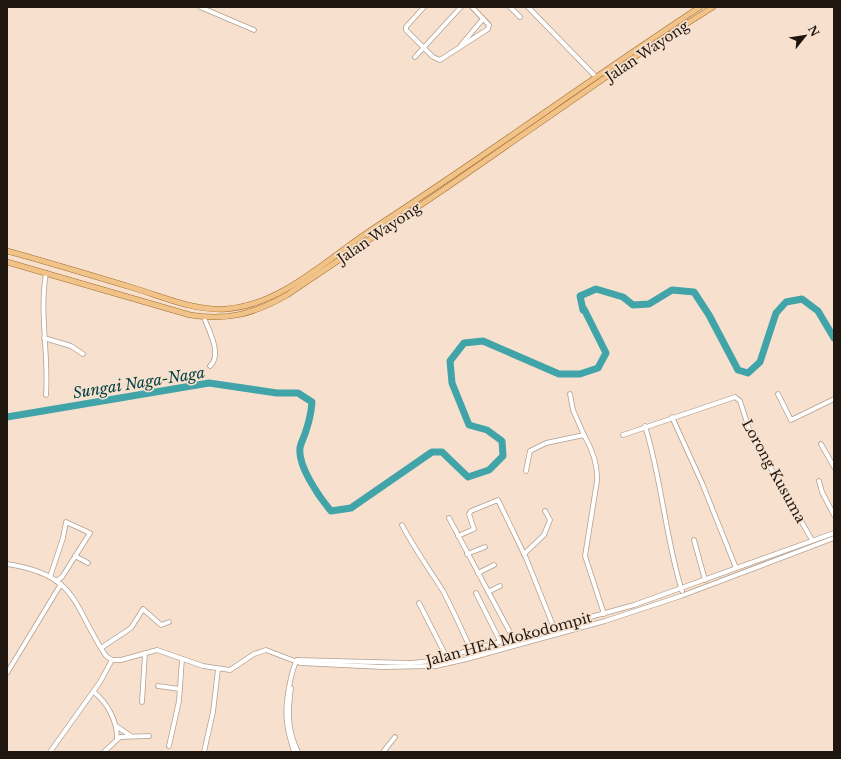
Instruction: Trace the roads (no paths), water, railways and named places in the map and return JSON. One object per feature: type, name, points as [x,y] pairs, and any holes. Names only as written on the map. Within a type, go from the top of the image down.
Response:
[{"type":"main road","name":"Jalan Wayong","points":[[7,251],[191,307],[227,309],[263,301],[292,285],[692,10],[700,7]]},
{"type":"main road","name":"Jalan Wayong","points":[[7,262],[183,313],[204,317],[216,318],[248,313],[262,309],[287,295],[443,190],[645,50],[713,7]]},
{"type":"street","points":[[200,7],[254,30]]},
{"type":"street","points":[[424,7],[406,27],[422,47],[437,59],[443,59],[488,29],[488,25],[472,7]]},
{"type":"street","points":[[415,57],[422,47],[459,7]]},
{"type":"street","points":[[510,7],[520,18]]},
{"type":"street","points":[[528,7],[596,77]]},
{"type":"street","points":[[459,48],[483,19]]},
{"type":"street","points":[[46,273],[42,298],[47,375],[46,395]]},
{"type":"street","points":[[204,317],[214,347],[214,360],[210,366]]},
{"type":"street","points":[[44,338],[71,346],[83,354]]},
{"type":"street","points":[[570,394],[573,410],[593,456],[598,474],[585,556],[604,614]]},
{"type":"street","points":[[778,394],[792,420],[834,399]]},
{"type":"street","name":"Lorong Kusuma","points":[[672,417],[732,397],[738,398],[750,432],[812,540]]},
{"type":"street","points":[[623,435],[672,417],[702,483],[736,568]]},
{"type":"street","points":[[645,426],[664,509],[674,565],[683,595]]},
{"type":"street","points":[[526,471],[529,454],[533,449],[546,443],[584,435]]},
{"type":"street","points":[[821,444],[834,467]]},
{"type":"street","points":[[819,481],[822,492],[834,515]]},
{"type":"street","points":[[458,536],[474,529],[469,514],[471,511],[498,500],[524,554],[554,628]]},
{"type":"street","points":[[524,554],[538,542],[546,531],[550,520],[545,511]]},
{"type":"street","points":[[449,518],[513,638]]},
{"type":"street","points":[[50,577],[66,522],[90,533],[62,577],[56,581]]},
{"type":"street","points":[[402,525],[413,546],[425,561],[444,593],[471,650]]},
{"type":"street","name":"Jalan HEA Mokodompit","points":[[297,660],[411,663],[447,658],[500,641],[586,620],[681,589],[834,533]]},
{"type":"street","name":"Jalan HEA Mokodompit","points":[[297,660],[300,663],[382,667],[436,666],[588,625],[683,595],[834,538]]},
{"type":"street","points":[[694,540],[705,580]]},
{"type":"street","points":[[467,554],[485,547]]},
{"type":"street","points":[[788,549],[790,554]]},
{"type":"street","points":[[75,556],[88,564]]},
{"type":"street","points":[[7,564],[24,567],[50,577],[61,584],[79,605],[101,648],[106,656],[112,660],[129,659],[157,650],[203,666],[230,670],[247,658],[263,650],[297,660]]},
{"type":"street","points":[[478,573],[494,565]]},
{"type":"street","points":[[7,673],[61,584]]},
{"type":"street","points":[[488,592],[500,586]]},
{"type":"street","points":[[476,593],[500,641]]},
{"type":"street","points":[[419,603],[447,658]]},
{"type":"street","points":[[101,648],[131,628],[144,609],[161,625],[169,622]]},
{"type":"street","points":[[586,620],[588,625]]},
{"type":"street","points":[[547,630],[549,636]]},
{"type":"street","points":[[142,702],[145,653]]},
{"type":"street","points":[[169,746],[180,690],[182,659]]},
{"type":"street","points":[[50,752],[94,692],[112,660]]},
{"type":"street","points":[[294,752],[286,727],[285,711],[292,670],[297,660]]},
{"type":"street","points":[[297,660],[288,714],[292,737],[298,752]]},
{"type":"street","points":[[204,752],[214,712],[218,668]]},
{"type":"street","points":[[158,686],[180,690]]},
{"type":"street","points":[[94,692],[104,702],[116,726],[117,738]]},
{"type":"street","points":[[116,726],[131,736]]},
{"type":"street","points":[[104,752],[117,738],[149,736]]},
{"type":"street","points":[[383,752],[395,737]]},
{"type":"waterway","name":"Sungai Naga-Naga","points":[[7,417],[209,383],[277,393],[298,393],[312,402],[311,413],[301,444],[301,460],[309,479],[331,511],[351,508],[432,452],[442,452],[468,477],[489,470],[503,456],[502,441],[487,430],[469,425],[452,383],[450,361],[464,343],[483,341],[559,374],[580,374],[598,368],[606,353],[584,309],[583,310],[580,296],[596,289],[623,297],[633,305],[649,304],[672,290],[694,292],[709,315],[738,370],[748,373],[760,362],[776,313],[786,302],[802,299],[818,311],[834,338]]}]
